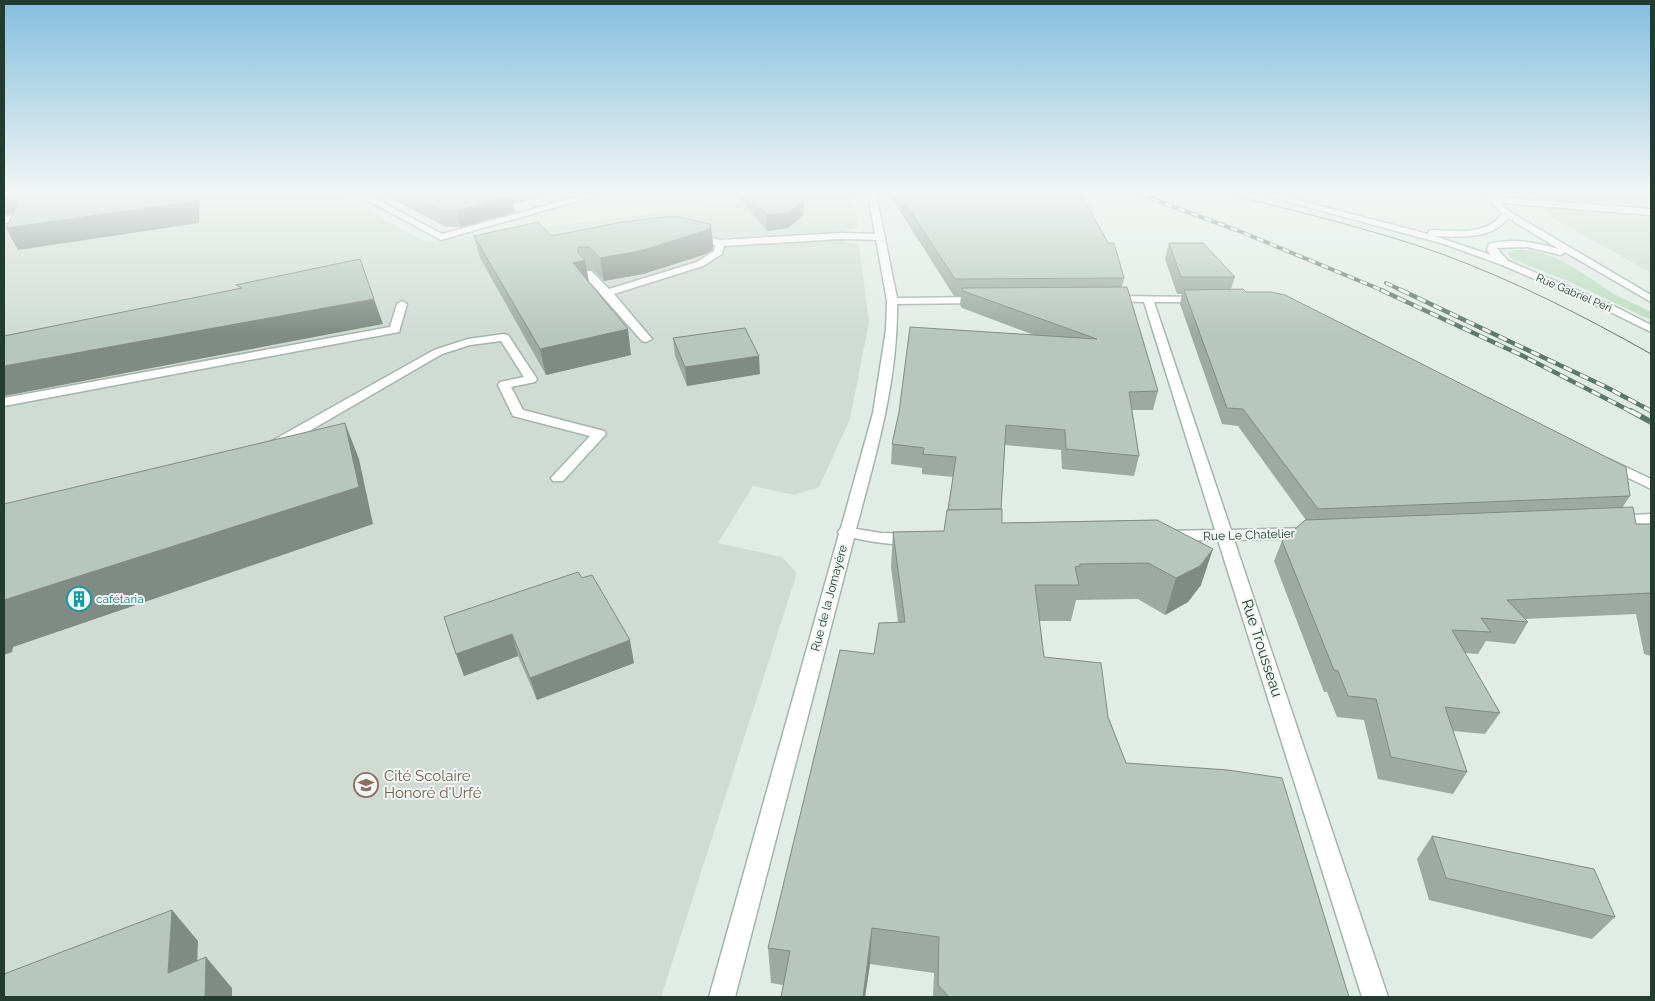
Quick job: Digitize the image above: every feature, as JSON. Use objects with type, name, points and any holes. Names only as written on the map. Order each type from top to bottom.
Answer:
[{"type":"street","points":[[710,241],[720,243],[760,241]]},
{"type":"street","name":"Rue de la Jomayère","points":[[722,997],[846,532],[880,413],[892,330],[892,301],[881,241]]},
{"type":"street","name":"Rue Gabriel Péri","points":[[1442,241],[1505,263],[1608,307],[1651,329]]},
{"type":"street","points":[[1551,241],[1651,300]]},
{"type":"street","points":[[607,293],[700,264],[719,252],[720,243]]},
{"type":"street","points":[[1505,263],[1492,250],[1492,246],[1504,243],[1522,244],[1575,255]]},
{"type":"street","points":[[587,273],[607,293],[646,339]]},
{"type":"street","points":[[1099,299],[1218,298]]},
{"type":"street","name":"Rue Trousseau","points":[[1148,299],[1375,997]]},
{"type":"street","points":[[892,301],[990,300]]},
{"type":"street","points":[[4,402],[395,330],[402,304]]},
{"type":"street","points":[[261,453],[438,352],[468,342],[504,337],[531,379],[504,385],[518,413],[599,434],[558,478]]},
{"type":"street","points":[[1598,458],[1651,485]]},
{"type":"street","points":[[1602,521],[1651,519]]},
{"type":"street","points":[[846,532],[881,538],[930,538]]},
{"type":"street","name":"Rue Le Chatelier","points":[[1156,536],[1225,536],[1324,532]]},
{"type":"shaded area","name":"Cité Scolaire Honoré d'Urfé","points":[[4,241],[842,241],[859,245],[869,322],[850,419],[819,487],[794,495],[753,486],[718,543],[782,557],[797,573],[661,997],[4,997]]},
{"type":"shaded area","points":[[1593,241],[1651,241],[1651,273]]},
{"type":"green space","points":[[1514,250],[1543,253],[1568,264],[1616,295],[1651,312],[1651,320],[1566,280],[1512,259],[1508,253]]},
{"type":"building","points":[[477,241],[673,241],[640,251],[600,258],[589,247],[578,247],[578,253],[585,260],[573,263],[628,329],[540,349]]},
{"type":"building","points":[[930,241],[1107,241],[1108,243],[1114,243],[1124,278],[955,279]]},
{"type":"building","points":[[1169,243],[1203,243],[1235,277],[1181,277]]},
{"type":"building","points":[[360,259],[374,299],[4,366],[4,336],[242,288],[236,285]]},
{"type":"building","points":[[1127,287],[1158,391],[1129,392],[1139,456],[1066,449],[1065,430],[1006,425],[1001,509],[948,510],[956,457],[923,454],[924,448],[892,444],[899,412],[910,327],[1097,339],[963,291],[962,288]]},
{"type":"building","points":[[1243,289],[1246,292],[1271,292],[1285,295],[1626,467],[1630,496],[1318,509],[1243,409],[1227,408],[1184,290]]},
{"type":"building","points":[[745,328],[759,356],[685,367],[673,338]]},
{"type":"building","points":[[345,423],[359,487],[4,600],[4,504]]},
{"type":"building","points":[[1633,507],[1636,524],[1651,524],[1651,593],[1507,600],[1528,622],[1481,618],[1491,632],[1452,630],[1500,713],[1445,707],[1467,772],[1391,757],[1376,699],[1348,696],[1338,671],[1334,670],[1282,541],[1305,520]]},
{"type":"building","points":[[1002,509],[1002,523],[1157,520],[1213,549],[1200,566],[1176,578],[1148,563],[1080,564],[1080,566],[1075,567],[1079,585],[1035,585],[1044,657],[1101,663],[1108,717],[1126,763],[1228,770],[1282,778],[1349,997],[949,997],[938,985],[939,937],[872,928],[863,997],[781,997],[790,951],[768,948],[840,650],[874,654],[879,623],[905,622],[893,532],[944,531],[947,510]]},
{"type":"building","points":[[578,572],[582,578],[592,575],[630,640],[530,678],[512,634],[456,654],[444,617]]},
{"type":"building","points":[[1432,836],[1594,869],[1615,917],[1446,878]]},
{"type":"building","points":[[172,910],[168,973],[206,957],[205,997],[4,997],[4,974]]},
{"type":"tram line","points":[[1402,241],[1469,264],[1549,300],[1651,354]]},
{"type":"railway","points":[[1262,241],[1384,291]]},
{"type":"railway","points":[[1386,283],[1403,291]]},
{"type":"railway","points":[[1381,290],[1521,355],[1634,413]]},
{"type":"railway","points":[[1401,290],[1606,387],[1651,411]]},
{"type":"railway","points":[[1631,411],[1651,422]]},
{"type":"place","name":"cafétaria","points":[[79,599]]},
{"type":"place","name":"Cité Scolaire Honoré d'Urfé","points":[[366,785]]}]
